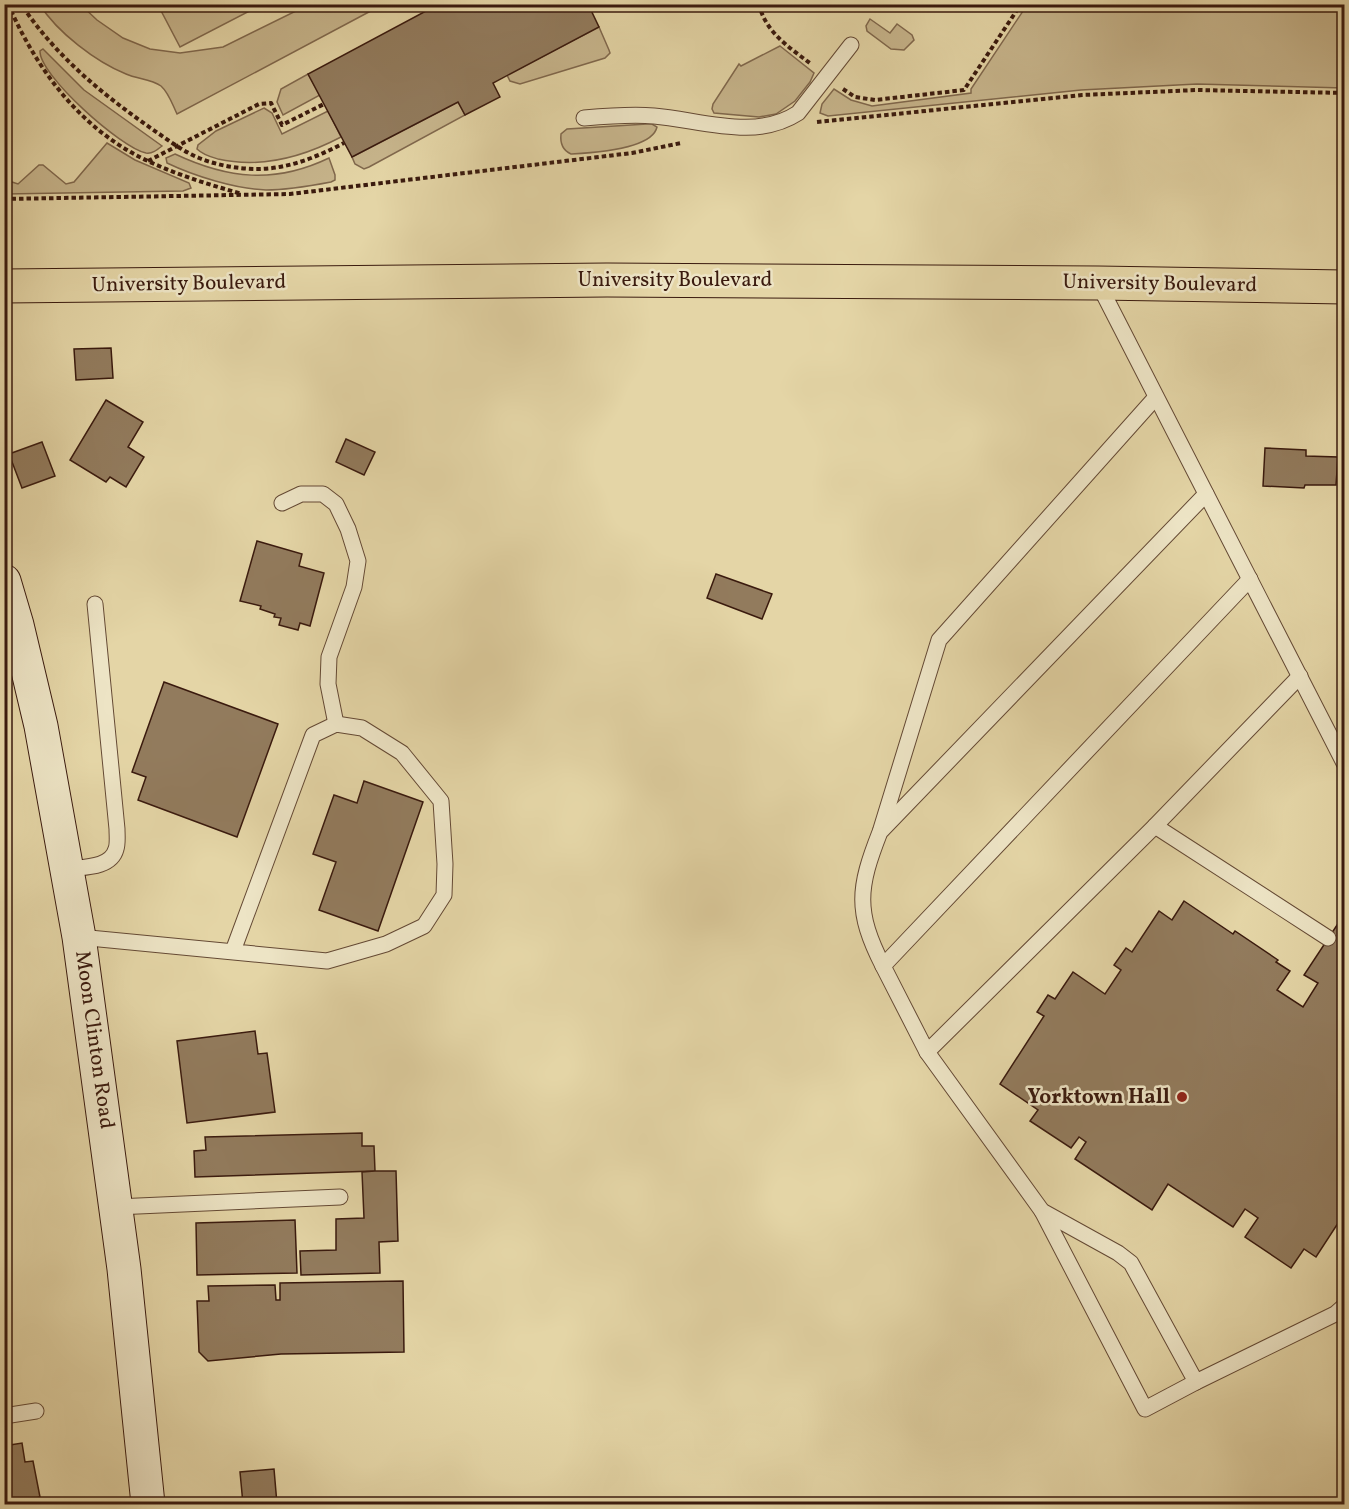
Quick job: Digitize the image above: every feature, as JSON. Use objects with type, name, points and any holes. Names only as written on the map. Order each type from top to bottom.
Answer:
[{"type":"main road","name":"University Boulevard","points":[[4,286],[595,280],[1344,287]]},
{"type":"street","name":"Moon Clinton Road","points":[[4,581],[42,726],[79,937],[116,1207],[148,1504]]},
{"type":"lane","points":[[584,118],[654,116],[734,127],[774,124],[798,113],[851,45]]},
{"type":"lane","points":[[1098,283],[1344,763]]},
{"type":"lane","points":[[1156,397],[939,640],[880,832],[867,866],[862,888],[864,914],[870,941],[927,1052],[1042,1211],[1145,1409],[1335,1314],[1344,1306]]},
{"type":"lane","points":[[282,503],[301,494],[323,494],[336,504],[348,529],[358,561],[354,587],[329,657],[327,684],[336,724]]},
{"type":"lane","points":[[880,832],[1206,494]]},
{"type":"lane","points":[[883,966],[1250,579]]},
{"type":"lane","points":[[68,869],[103,864],[111,859],[117,849],[95,604]]},
{"type":"lane","points":[[927,1052],[1155,826],[1300,676]]},
{"type":"lane","points":[[79,937],[327,961],[386,944],[424,926],[444,895],[445,864],[441,801],[402,753],[362,728],[336,724],[314,735],[233,951]]},
{"type":"lane","points":[[1155,826],[1328,938]]},
{"type":"lane","points":[[116,1207],[340,1197]]},
{"type":"lane","points":[[1042,1211],[1118,1253],[1131,1263],[1196,1382]]},
{"type":"lane","points":[[4,1416],[36,1412]]},
{"type":"path","points":[[8,4],[30,50],[64,98],[95,127],[147,161],[189,178],[246,195]]},
{"type":"path","points":[[759,4],[761,13],[774,34],[848,93],[875,100],[964,90],[1021,4]]},
{"type":"path","points":[[23,7],[50,44],[94,86],[122,108],[199,158],[218,164],[256,169],[294,164],[344,143]]},
{"type":"path","points":[[787,120],[818,122],[1082,95],[1197,90],[1344,93]]},
{"type":"path","points":[[147,161],[223,120],[259,104],[271,103],[282,125],[324,104]]},
{"type":"path","points":[[4,199],[310,192],[632,153],[686,142]]},
{"type":"shaded area","points":[[40,5],[81,5],[97,20],[123,38],[150,49],[180,53],[223,47],[308,5],[382,5],[177,114],[169,96],[161,86],[114,69],[90,54],[67,36]]},
{"type":"shaded area","points":[[158,5],[261,5],[180,47]]},
{"type":"shaded area","points":[[1027,5],[1344,5],[1344,88],[1197,84],[1081,90],[828,116],[820,113],[822,104],[834,89],[851,100],[872,106],[971,93],[971,89]]},
{"type":"shaded area","points":[[870,19],[890,33],[897,24],[912,35],[914,40],[904,50],[891,49],[867,31],[866,26]]},
{"type":"shaded area","points":[[599,27],[610,53],[605,58],[520,84],[510,81],[507,75]]},
{"type":"shaded area","points":[[780,46],[814,73],[795,101],[776,114],[759,117],[714,113],[713,104],[739,64],[741,66]]},
{"type":"shaded area","points":[[43,49],[84,90],[162,146],[146,153],[134,148],[101,125],[67,93],[53,76],[43,62],[40,51]]},
{"type":"shaded area","points":[[308,74],[320,95],[283,115],[277,102],[281,89]]},
{"type":"shaded area","points":[[458,102],[465,115],[369,167],[364,169],[355,164],[352,157]]},
{"type":"shaded area","points":[[264,108],[272,113],[282,134],[328,111],[341,137],[297,155],[266,162],[234,162],[218,159],[197,149],[198,145],[216,131]]},
{"type":"shaded area","points":[[652,124],[657,127],[653,135],[644,141],[619,149],[571,154],[561,143],[561,134],[567,129]]},
{"type":"shaded area","points":[[107,143],[135,160],[189,183],[191,188],[183,191],[5,194],[5,174],[12,182],[18,184],[39,165],[43,165],[66,184],[74,182]]},
{"type":"shaded area","points":[[175,154],[214,169],[252,175],[290,172],[329,158],[335,180],[282,189],[242,187],[202,177],[167,163],[166,158]]},
{"type":"building","points":[[439,4],[588,4],[599,27],[493,83],[500,97],[465,115],[458,102],[352,157],[308,74]]},
{"type":"building","points":[[111,348],[113,378],[76,380],[74,349]]},
{"type":"building","points":[[106,400],[143,422],[128,447],[144,457],[126,487],[110,477],[106,482],[70,460]]},
{"type":"building","points":[[346,439],[375,452],[364,475],[336,462]]},
{"type":"building","points":[[42,442],[55,476],[22,488],[9,454]]},
{"type":"building","points":[[1265,448],[1306,450],[1306,456],[1338,457],[1336,485],[1305,485],[1304,488],[1263,486]]},
{"type":"building","points":[[257,541],[302,554],[299,566],[324,573],[310,626],[300,623],[298,630],[279,625],[281,618],[274,617],[275,614],[260,609],[261,606],[240,601]]},
{"type":"building","points":[[716,574],[772,594],[762,619],[707,598]]},
{"type":"building","points":[[164,682],[278,724],[237,837],[138,800],[146,777],[132,772]]},
{"type":"building","points":[[364,781],[423,802],[378,931],[319,910],[336,862],[313,854],[334,795],[357,803]]},
{"type":"building","name":"Yorktown Hall","points":[[1184,901],[1233,934],[1235,931],[1278,960],[1276,962],[1290,971],[1277,990],[1303,1007],[1318,983],[1304,975],[1341,919],[1344,921],[1344,1214],[1316,1257],[1304,1249],[1291,1268],[1245,1237],[1258,1218],[1245,1209],[1233,1227],[1168,1184],[1152,1210],[1075,1159],[1086,1142],[1079,1137],[1071,1148],[1030,1121],[1038,1110],[1000,1084],[1044,1016],[1037,1012],[1048,995],[1055,999],[1073,972],[1105,994],[1121,970],[1114,965],[1126,948],[1132,952],[1159,911],[1172,920]]},
{"type":"building","points":[[255,1031],[258,1054],[267,1053],[275,1112],[187,1123],[177,1041]]},
{"type":"building","points":[[362,1133],[362,1146],[374,1146],[375,1171],[195,1177],[194,1151],[206,1150],[205,1137]]},
{"type":"building","points":[[396,1171],[398,1241],[379,1242],[380,1273],[301,1275],[300,1251],[336,1250],[336,1219],[364,1218],[362,1172]]},
{"type":"building","points":[[295,1220],[297,1273],[197,1275],[196,1223]]},
{"type":"building","points":[[403,1281],[404,1352],[281,1354],[208,1361],[199,1352],[197,1301],[209,1301],[208,1286],[275,1285],[276,1300],[280,1300],[280,1283]]},
{"type":"building","points":[[22,1443],[25,1462],[33,1461],[40,1497],[32,1499],[33,1504],[4,1504],[4,1446]]},
{"type":"building","points":[[274,1469],[277,1504],[243,1504],[240,1472]]},
{"type":"place","name":"Yorktown Hall","points":[[1182,1097]]}]
